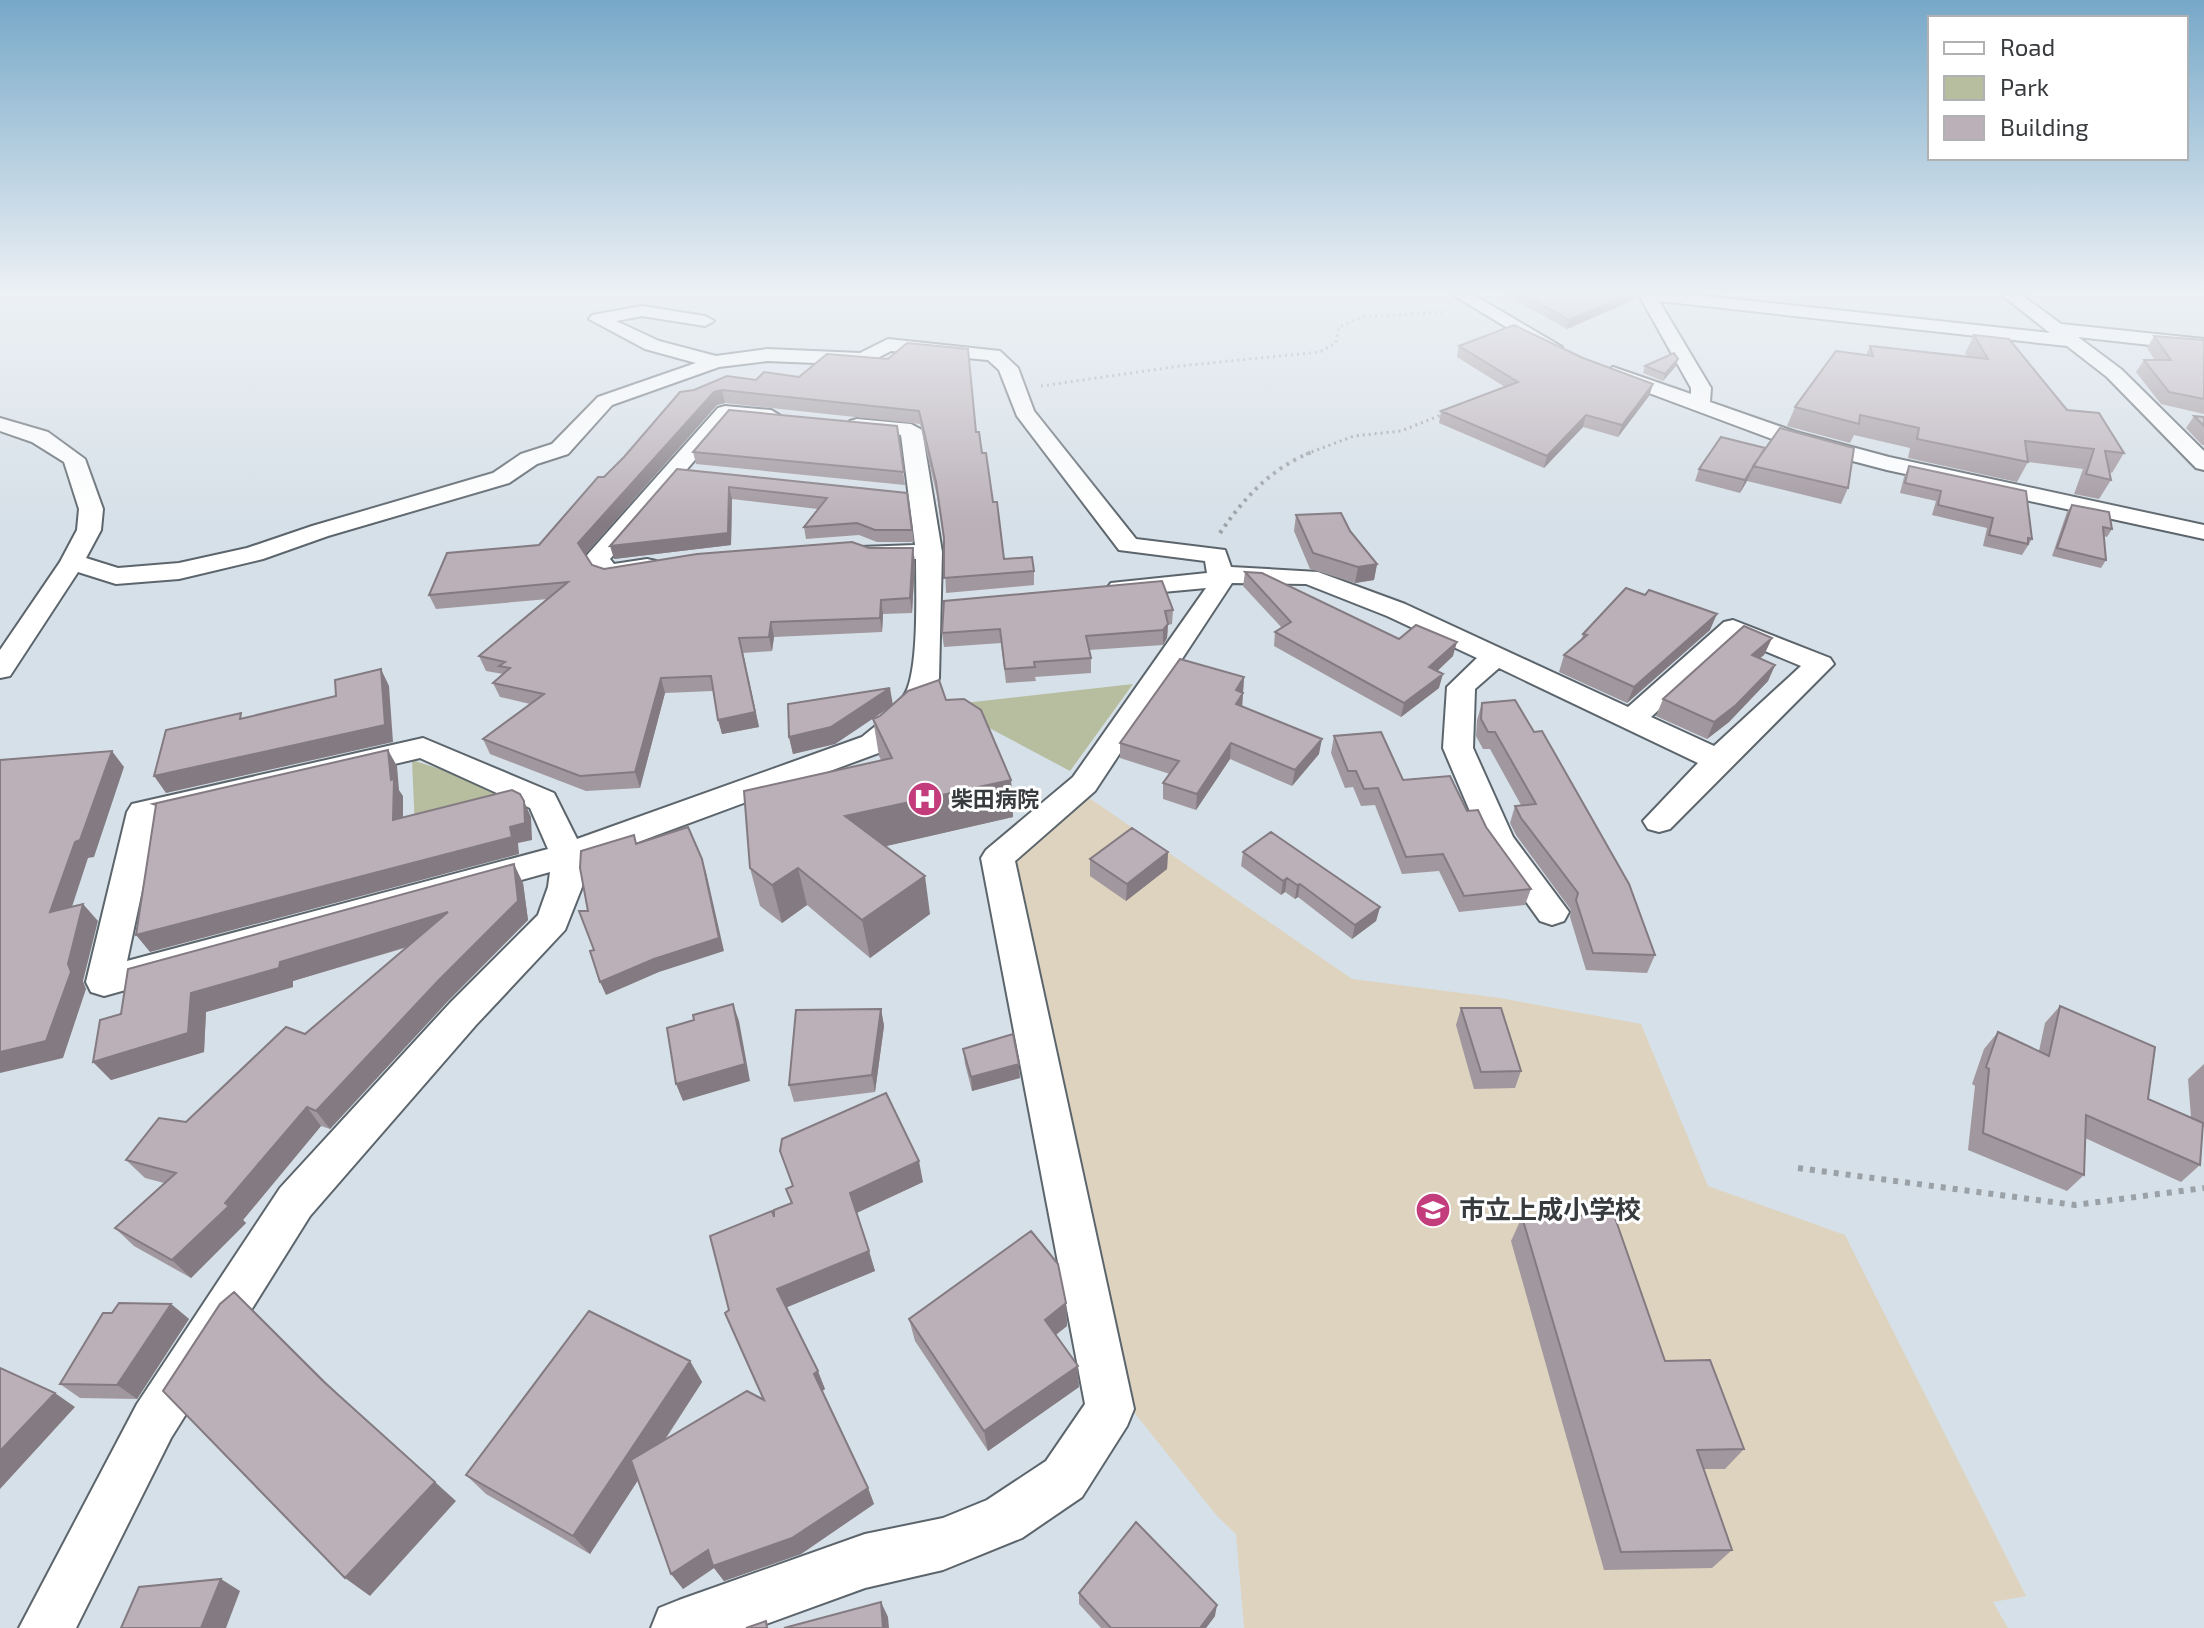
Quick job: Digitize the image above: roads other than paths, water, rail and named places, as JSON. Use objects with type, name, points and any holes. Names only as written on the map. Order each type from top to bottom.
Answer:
[{"type":"street","points":[[72,562],[116,576],[179,571],[254,554],[320,531],[463,490],[501,478],[529,459],[560,449],[605,401],[690,371]]},
{"type":"street","points":[[1009,371],[1024,412],[1128,545],[1219,567],[1229,575],[1309,577],[1396,610],[1718,760]]},
{"type":"street","points":[[1609,371],[1788,437],[1887,463],[2204,532]]},
{"type":"street","points":[[1692,371],[1701,388],[1700,406]]},
{"type":"street","points":[[2108,371],[2204,463]]},
{"type":"street","points":[[669,563],[608,572],[597,559],[725,412],[787,418]]},
{"type":"street","points":[[2154,415],[2191,420]]},
{"type":"street","points":[[47,1628],[154,1421],[295,1202],[463,1014],[553,921],[565,887],[568,855],[543,801],[423,748],[143,812],[104,982],[568,855],[873,744],[905,715],[924,682],[945,604],[930,552],[911,430],[833,423]]},
{"type":"street","points":[[0,424],[40,437],[74,459],[91,509],[89,530],[72,562],[0,670]]},
{"type":"street","points":[[673,471],[704,474]]},
{"type":"street","points":[[892,493],[923,496]]},
{"type":"street","points":[[843,546],[859,545],[871,552],[930,552]]},
{"type":"street","points":[[1091,591],[1219,567]]},
{"type":"street","points":[[679,1628],[865,1561],[943,1544],[1004,1520],[1064,1479],[1110,1409],[998,858],[1084,784],[1147,688],[1196,621],[1219,567]]},
{"type":"street","points":[[1630,720],[1733,628],[1820,664],[1718,760],[1659,821]]},
{"type":"street","points":[[1495,657],[1461,687],[1458,748],[1499,842],[1552,912]]},
{"type":"place","name":"柴田病院","points":[[925,799]]},
{"type":"place","name":"市立上成小学校","points":[[1433,1210]]}]
